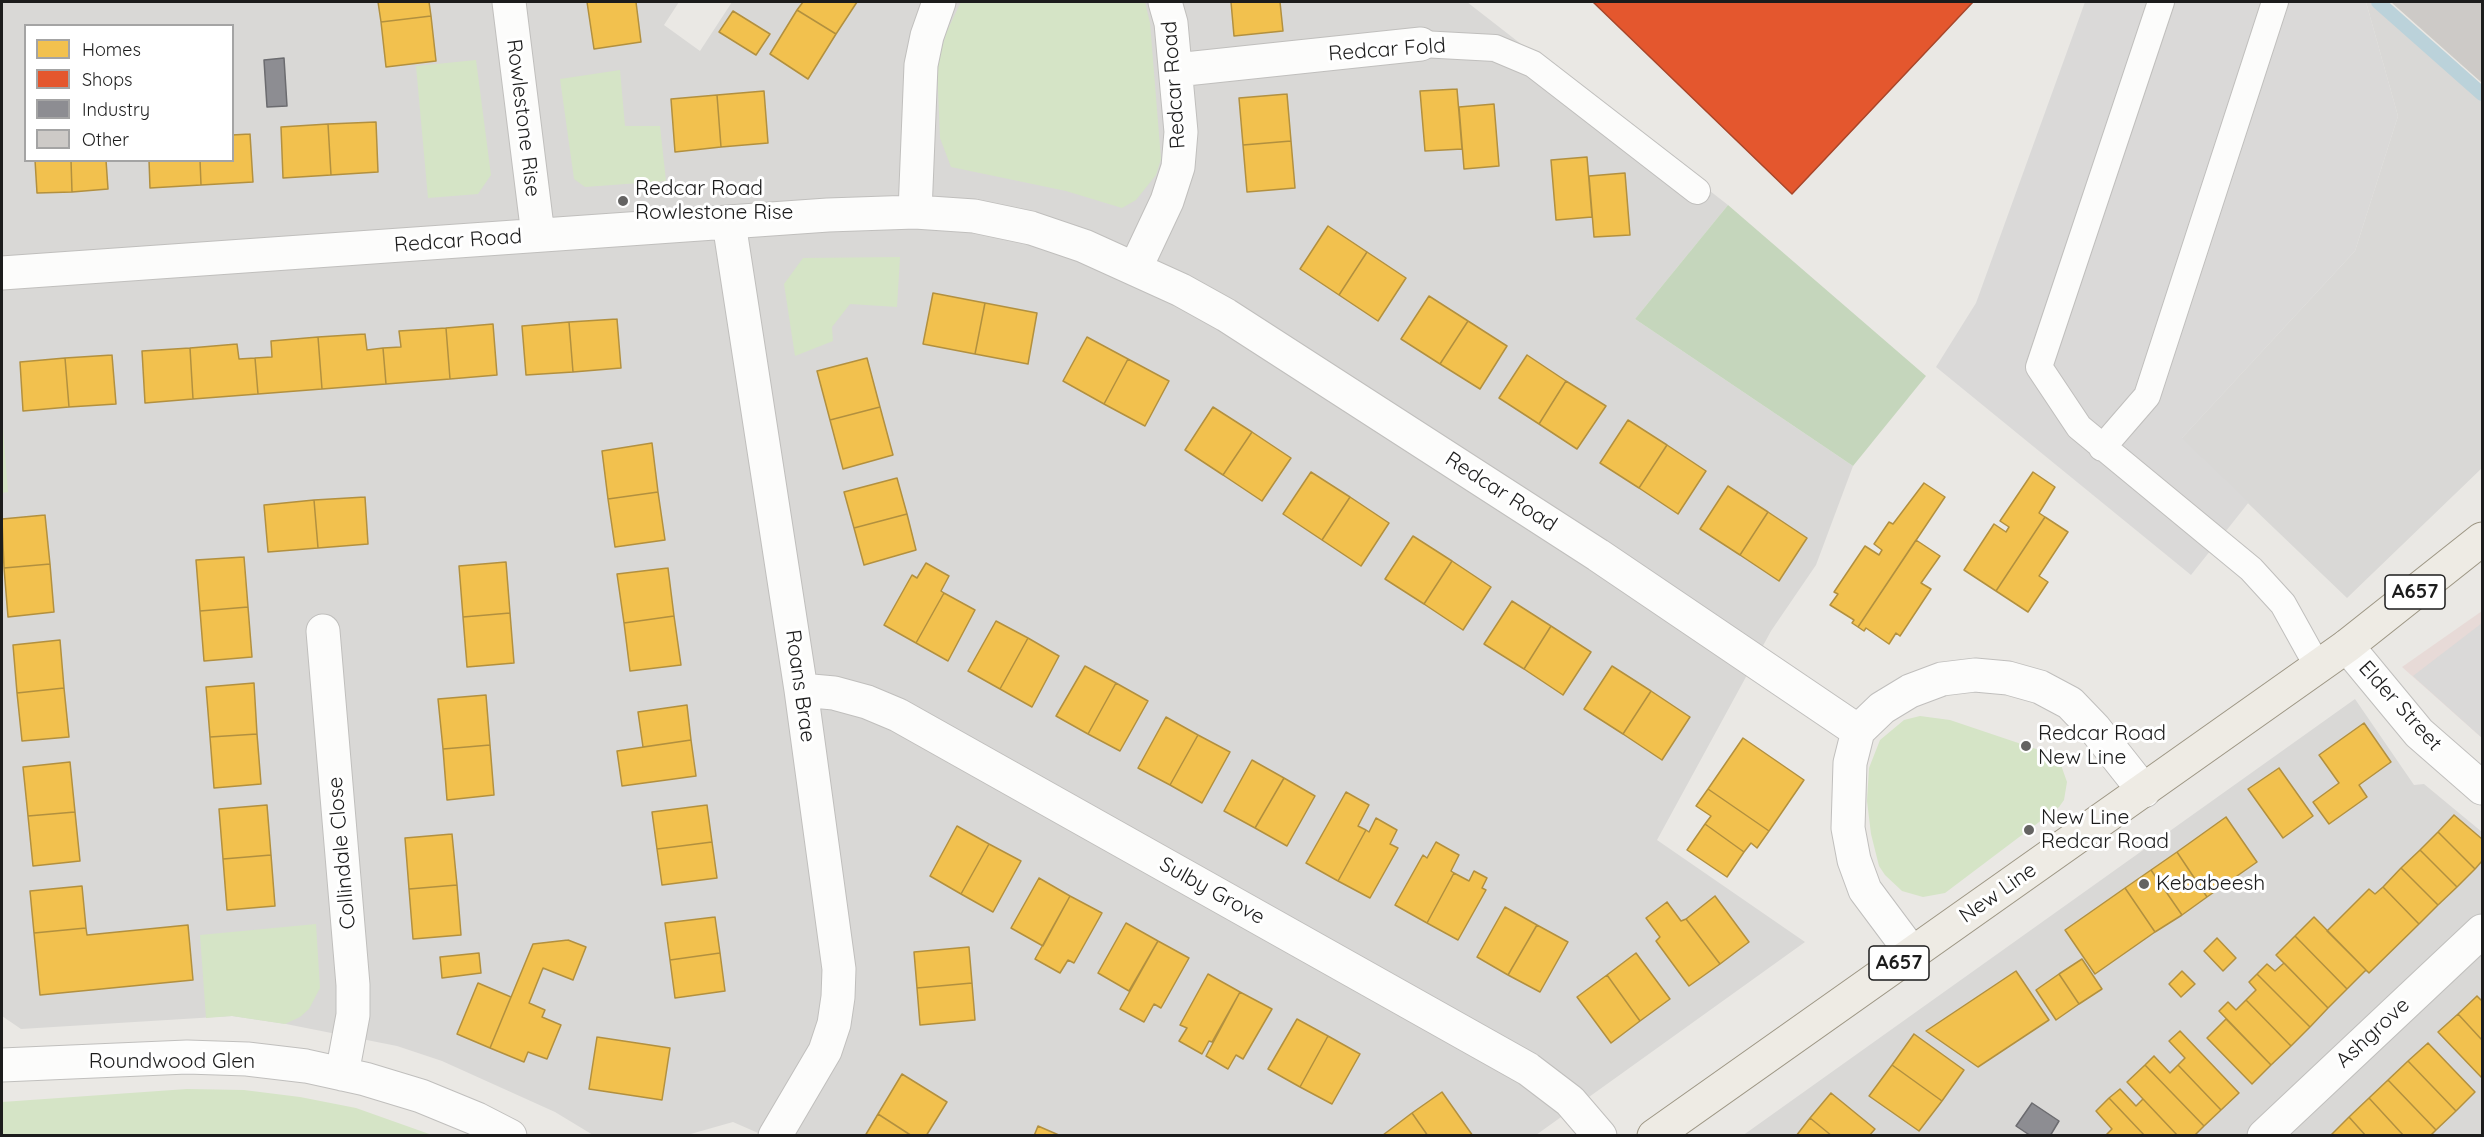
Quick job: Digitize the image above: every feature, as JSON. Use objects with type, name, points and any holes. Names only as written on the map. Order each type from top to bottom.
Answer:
[{"type":"main road","name":"New Line","points":[[1654,1136],[2318,667],[2482,539]]},
{"type":"street","name":"Rowlestone Rise","points":[[509,2],[538,235]]},
{"type":"street","points":[[915,212],[921,65],[927,36],[939,2]]},
{"type":"street","name":"Redcar Road","points":[[1135,269],[1167,201],[1178,167],[1181,132],[1171,23],[1165,2]]},
{"type":"street","name":"Redcar Fold","points":[[1176,70],[1421,44]]},
{"type":"street","name":"Redcar Road","points":[[2,264],[729,224],[828,214],[915,212],[974,216],[1031,228],[1084,246],[1226,315],[1598,555],[1857,731]]},
{"type":"street","name":"Roans Brae","points":[[729,224],[801,690],[839,969],[834,1024],[825,1051],[775,1136]]},
{"type":"street","name":"Collindale Close","points":[[323,631],[353,985],[353,1015],[342,1074]]},
{"type":"street","name":"Elder Street","points":[[2347,646],[2419,733],[2482,788]]},
{"type":"street","points":[[1912,953],[1865,890],[1854,860],[1848,828],[1847,795],[1850,763],[1857,731],[1882,708],[1910,690],[1942,679],[1975,675],[2008,678],[2040,687],[2070,703],[2095,729],[2144,791]]},
{"type":"street","name":"Sulby Grove","points":[[801,690],[856,699],[898,715],[1528,1069],[1551,1084],[1570,1101],[1600,1136]]},
{"type":"street","name":"Ashgrove","points":[[2264,1136],[2482,931]]},
{"type":"street","name":"Roundwood Glen","points":[[2,1065],[187,1057],[246,1059],[306,1066],[421,1096],[477,1119],[510,1136]]},
{"type":"lane","points":[[2161,2],[2039,367],[2079,427],[2251,569],[2283,604],[2318,667]]},
{"type":"lane","points":[[2102,448],[2147,396],[2276,2]]},
{"type":"lane","name":"Redcar Fold","points":[[1421,44],[1495,48],[1533,64],[1697,191]]},
{"type":"shaded area","points":[[2,2],[679,2],[664,25],[700,51],[732,2],[1467,2],[1728,205],[1635,319],[1853,466],[1816,565],[1771,631],[1657,840],[1805,942],[1536,1135],[765,1136],[733,1122],[687,1135],[593,1135],[555,1112],[442,1061],[397,1046],[286,1024],[232,1016],[21,1029],[2,1016]]},
{"type":"shaded area","points":[[2085,2],[2366,2],[2398,116],[2355,251],[2182,438],[2249,502],[2191,575],[1936,367],[1976,303]]},
{"type":"shaded area","points":[[2366,2],[2378,2],[2482,94],[2482,468],[2347,598],[2181,439],[2355,251],[2398,116]]},
{"type":"shaded area","points":[[2482,611],[2482,738],[2402,667]]},
{"type":"shaded area","points":[[2482,623],[2482,738],[2413,676]]},
{"type":"shaded area","points":[[2355,699],[2414,785],[2424,784],[2482,832],[2482,1135],[1742,1136]]},
{"type":"green space","points":[[961,2],[1145,2],[1150,23],[1161,159],[1156,175],[1136,200],[1122,208],[1066,191],[951,167],[940,138],[937,67],[946,33]]},
{"type":"green space","points":[[476,60],[491,175],[478,194],[428,198],[416,66]]},
{"type":"green space","points":[[620,70],[625,126],[660,126],[666,181],[585,187],[574,179],[560,79]]},
{"type":"green space","points":[[1728,205],[1926,376],[1853,466],[1635,319]]},
{"type":"green space","points":[[900,257],[897,307],[850,304],[832,327],[833,341],[795,356],[784,284],[803,258]]},
{"type":"green space","points":[[2,415],[8,492],[2,493]]},
{"type":"green space","points":[[1920,716],[1950,720],[2048,753],[2061,765],[2067,782],[2064,800],[2059,807],[1945,893],[1923,897],[1902,891],[1879,866],[1871,834],[1867,801],[1869,768],[1880,740],[1904,720]]},
{"type":"green space","points":[[316,924],[320,988],[309,1009],[300,1017],[285,1024],[232,1016],[206,1018],[200,935]]},
{"type":"green space","points":[[187,1089],[244,1090],[300,1097],[356,1108],[432,1135],[2,1135],[2,1102]]},
{"type":"building: Homes","points":[[378,2],[429,2],[431,16],[381,22]]},
{"type":"building: Homes","points":[[587,2],[636,2],[641,42],[594,49]]},
{"type":"building: Homes","points":[[803,2],[857,2],[836,34],[797,10]]},
{"type":"building: Homes","points":[[1231,2],[1280,2],[1283,31],[1234,36]]},
{"type":"building: Homes","points":[[797,10],[836,34],[808,79],[770,54]]},
{"type":"building: Homes","points":[[733,11],[770,34],[756,55],[719,32]]},
{"type":"building: Homes","points":[[431,16],[436,61],[386,67],[381,22]]},
{"type":"building: Homes","points":[[1457,89],[1462,149],[1425,151],[1420,91]]},
{"type":"building: Homes","points":[[764,91],[768,143],[721,147],[717,95]]},
{"type":"building: Homes","points":[[1287,94],[1291,141],[1243,145],[1239,98]]},
{"type":"building: Homes","points":[[717,95],[721,147],[675,152],[671,99]]},
{"type":"building: Homes","points":[[1494,104],[1499,166],[1464,169],[1459,107]]},
{"type":"building: Homes","points":[[376,122],[378,172],[331,175],[328,124]]},
{"type":"building: Homes","points":[[328,124],[331,175],[283,178],[281,127]]},
{"type":"building: Homes","points":[[250,134],[253,182],[201,185],[200,162],[234,162],[234,135]]},
{"type":"building: Homes","points":[[1291,141],[1295,188],[1247,192],[1243,145]]},
{"type":"building: Homes","points":[[1587,157],[1592,217],[1556,220],[1551,160]]},
{"type":"building: Homes","points":[[35,162],[71,162],[72,192],[37,193]]},
{"type":"building: Homes","points":[[71,162],[106,162],[108,189],[72,192]]},
{"type":"building: Homes","points":[[149,162],[200,162],[201,185],[150,188]]},
{"type":"building: Homes","points":[[1625,173],[1630,235],[1594,237],[1589,176]]},
{"type":"building: Homes","points":[[1328,226],[1367,252],[1339,295],[1300,269]]},
{"type":"building: Homes","points":[[1367,252],[1406,278],[1378,321],[1339,295]]},
{"type":"building: Homes","points":[[933,293],[985,303],[975,354],[923,344]]},
{"type":"building: Homes","points":[[1429,296],[1468,321],[1440,364],[1401,339]]},
{"type":"building: Homes","points":[[985,303],[1037,313],[1028,364],[975,354]]},
{"type":"building: Homes","points":[[617,319],[621,368],[573,372],[569,322]]},
{"type":"building: Homes","points":[[1468,321],[1507,346],[1480,389],[1440,364]]},
{"type":"building: Homes","points":[[569,322],[573,372],[526,375],[522,326]]},
{"type":"building: Homes","points":[[493,324],[497,375],[450,379],[446,328]]},
{"type":"building: Homes","points":[[446,328],[450,379],[386,384],[383,348],[401,347],[399,331]]},
{"type":"building: Homes","points":[[365,334],[367,350],[383,348],[386,384],[322,389],[318,337]]},
{"type":"building: Homes","points":[[318,337],[322,389],[258,394],[255,358],[272,357],[271,341]]},
{"type":"building: Homes","points":[[1087,337],[1128,359],[1104,404],[1063,381]]},
{"type":"building: Homes","points":[[237,344],[239,359],[255,358],[258,394],[193,399],[190,348]]},
{"type":"building: Homes","points":[[190,348],[193,399],[145,403],[142,351]]},
{"type":"building: Homes","points":[[112,355],[116,404],[69,407],[65,358]]},
{"type":"building: Homes","points":[[1527,355],[1566,381],[1539,424],[1499,398]]},
{"type":"building: Homes","points":[[65,358],[69,407],[23,411],[20,362]]},
{"type":"building: Homes","points":[[867,358],[880,407],[830,420],[817,371]]},
{"type":"building: Homes","points":[[1128,359],[1169,381],[1145,426],[1104,404]]},
{"type":"building: Homes","points":[[1566,381],[1606,406],[1577,449],[1539,424]]},
{"type":"building: Homes","points":[[880,407],[893,455],[843,469],[830,420]]},
{"type":"building: Homes","points":[[1213,407],[1252,432],[1223,475],[1185,450]]},
{"type":"building: Homes","points":[[1628,420],[1667,445],[1639,488],[1600,463]]},
{"type":"building: Homes","points":[[1252,432],[1291,458],[1262,501],[1223,475]]},
{"type":"building: Homes","points":[[652,443],[658,492],[608,499],[602,451]]},
{"type":"building: Homes","points":[[1667,445],[1706,471],[1678,514],[1639,488]]},
{"type":"building: Homes","points":[[1311,472],[1350,497],[1322,540],[1283,514]]},
{"type":"building: Homes","points":[[2033,472],[2055,487],[2039,513],[2045,517],[1996,591],[1964,570],[1994,524],[2006,532],[2009,527],[2000,521]]},
{"type":"building: Homes","points":[[897,478],[907,514],[854,528],[844,492]]},
{"type":"building: Homes","points":[[1924,483],[1945,497],[1858,627],[1852,623],[1854,620],[1830,605],[1838,594],[1834,592],[1865,546],[1879,555],[1882,550],[1874,544],[1889,522],[1893,524]]},
{"type":"building: Homes","points":[[1728,486],[1768,512],[1740,555],[1700,529]]},
{"type":"building: Homes","points":[[658,492],[665,540],[615,547],[608,499]]},
{"type":"building: Homes","points":[[365,497],[368,544],[318,548],[314,500]]},
{"type":"building: Homes","points":[[1350,497],[1389,523],[1361,566],[1322,540]]},
{"type":"building: Homes","points":[[314,500],[318,548],[268,552],[264,505]]},
{"type":"building: Homes","points":[[1768,512],[1807,538],[1779,581],[1740,555]]},
{"type":"building: Homes","points":[[907,514],[916,550],[864,565],[854,528]]},
{"type":"building: Homes","points":[[45,515],[50,564],[4,568],[2,519]]},
{"type":"building: Homes","points":[[2045,517],[2068,532],[2039,576],[2048,582],[2028,612],[1996,591]]},
{"type":"building: Homes","points":[[1413,536],[1452,561],[1424,604],[1385,579]]},
{"type":"building: Homes","points":[[1916,540],[1940,556],[1921,583],[1931,589],[1900,636],[1896,633],[1889,644],[1866,628],[1864,631],[1858,627]]},
{"type":"building: Homes","points":[[244,557],[248,607],[200,611],[196,560]]},
{"type":"building: Homes","points":[[1452,561],[1491,587],[1463,630],[1424,604]]},
{"type":"building: Homes","points":[[506,562],[510,613],[463,617],[459,566]]},
{"type":"building: Homes","points":[[926,563],[949,576],[941,591],[944,593],[916,643],[884,625],[912,575],[917,578]]},
{"type":"building: Homes","points":[[50,564],[54,612],[8,617],[4,568]]},
{"type":"building: Homes","points":[[668,568],[674,616],[624,623],[617,574]]},
{"type":"building: Homes","points":[[944,593],[975,610],[948,661],[916,643]]},
{"type":"building: Homes","points":[[1512,601],[1551,626],[1524,669],[1484,644]]},
{"type":"building: Homes","points":[[248,607],[252,657],[204,661],[200,611]]},
{"type":"building: Homes","points":[[510,613],[514,663],[467,667],[463,617]]},
{"type":"building: Homes","points":[[674,616],[681,665],[630,671],[624,623]]},
{"type":"building: Homes","points":[[996,621],[1028,638],[1000,689],[968,671]]},
{"type":"building: Homes","points":[[1551,626],[1591,652],[1563,695],[1524,669]]},
{"type":"building: Homes","points":[[1028,638],[1059,656],[1032,707],[1000,689]]},
{"type":"building: Homes","points":[[60,640],[64,688],[17,693],[13,645]]},
{"type":"building: Homes","points":[[1085,666],[1116,683],[1088,734],[1056,716]]},
{"type":"building: Homes","points":[[1612,666],[1651,691],[1623,734],[1584,709]]},
{"type":"building: Homes","points":[[254,683],[257,734],[210,737],[206,687]]},
{"type":"building: Homes","points":[[1116,683],[1148,701],[1120,751],[1088,734]]},
{"type":"building: Homes","points":[[64,688],[69,737],[22,741],[17,693]]},
{"type":"building: Homes","points":[[1651,691],[1690,717],[1662,760],[1623,734]]},
{"type":"building: Homes","points":[[486,695],[490,745],[443,749],[438,699]]},
{"type":"building: Homes","points":[[687,705],[691,740],[643,747],[638,712]]},
{"type":"building: Homes","points":[[1166,717],[1198,735],[1170,785],[1138,768]]},
{"type":"building: Homes","points":[[2364,723],[2391,762],[2359,785],[2367,797],[2329,824],[2313,802],[2339,783],[2319,755]]},
{"type":"building: Homes","points":[[257,734],[261,784],[214,788],[210,737]]},
{"type":"building: Homes","points":[[1198,735],[1230,752],[1202,803],[1170,785]]},
{"type":"building: Homes","points":[[1743,738],[1804,780],[1769,831],[1708,789]]},
{"type":"building: Homes","points":[[691,740],[696,776],[622,786],[617,751]]},
{"type":"building: Homes","points":[[490,745],[494,795],[447,800],[443,749]]},
{"type":"building: Homes","points":[[1252,760],[1284,778],[1255,828],[1224,811]]},
{"type":"building: Homes","points":[[70,762],[75,812],[28,816],[23,767]]},
{"type":"building: Homes","points":[[2279,768],[2313,816],[2283,838],[2248,789]]},
{"type":"building: Homes","points":[[1284,778],[1315,796],[1287,846],[1255,828]]},
{"type":"building: Homes","points":[[1708,789],[1769,831],[1757,848],[1751,843],[1744,852],[1705,824],[1711,816],[1696,806]]},
{"type":"building: Homes","points":[[1346,792],[1369,805],[1358,826],[1366,830],[1338,881],[1306,863]]},
{"type":"building: Homes","points":[[267,805],[271,855],[223,859],[219,809]]},
{"type":"building: Homes","points":[[707,805],[712,842],[657,849],[652,812]]},
{"type":"building: Homes","points":[[75,812],[80,861],[33,866],[28,816]]},
{"type":"building: Homes","points":[[2454,815],[2482,839],[2482,861],[2475,869],[2438,832]]},
{"type":"building: Homes","points":[[2226,817],[2257,862],[2207,897],[2177,852]]},
{"type":"building: Homes","points":[[1376,818],[1397,830],[1390,844],[1398,848],[1370,898],[1338,881],[1366,830],[1369,832]]},
{"type":"building: Homes","points":[[1705,824],[1744,852],[1727,877],[1687,850]]},
{"type":"building: Homes","points":[[957,826],[989,844],[961,894],[930,876]]},
{"type":"building: Homes","points":[[2438,832],[2475,869],[2457,887],[2420,850]]},
{"type":"building: Homes","points":[[452,834],[457,885],[409,889],[405,838]]},
{"type":"building: Homes","points":[[712,842],[717,878],[662,885],[657,849]]},
{"type":"building: Homes","points":[[1436,842],[1459,855],[1451,871],[1454,873],[1427,923],[1395,905],[1423,855],[1427,858]]},
{"type":"building: Homes","points":[[989,844],[1021,861],[993,912],[961,894]]},
{"type":"building: Homes","points":[[2420,850],[2457,887],[2438,905],[2401,868]]},
{"type":"building: Homes","points":[[2177,852],[2207,897],[2182,915],[2151,870]]},
{"type":"building: Homes","points":[[271,855],[275,906],[227,910],[223,859]]},
{"type":"building: Homes","points":[[2401,868],[2438,905],[2419,924],[2383,887]]},
{"type":"building: Homes","points":[[2151,870],[2182,915],[2155,932],[2125,888]]},
{"type":"building: Homes","points":[[1474,871],[1487,878],[1482,888],[1486,890],[1458,940],[1427,923],[1454,873],[1469,881]]},
{"type":"building: Homes","points":[[1039,878],[1070,896],[1043,946],[1011,928]]},
{"type":"building: Homes","points":[[457,885],[461,935],[413,939],[409,889]]},
{"type":"building: Homes","points":[[82,886],[86,928],[34,933],[30,891]]},
{"type":"building: Homes","points":[[2383,887],[2419,924],[2369,973],[2327,931],[2369,889],[2375,894]]},
{"type":"building: Homes","points":[[2125,888],[2155,932],[2095,974],[2065,930]]},
{"type":"building: Homes","points":[[1070,896],[1102,913],[1074,963],[1068,960],[1060,973],[1035,959]]},
{"type":"building: Homes","points":[[1715,896],[1749,942],[1720,964],[1686,919]]},
{"type":"building: Homes","points":[[1667,902],[1681,921],[1686,919],[1720,964],[1689,986],[1656,941],[1660,937],[1646,918]]},
{"type":"building: Homes","points":[[1505,907],[1537,925],[1508,975],[1477,957]]},
{"type":"building: Homes","points":[[715,917],[720,953],[670,960],[665,923]]},
{"type":"building: Homes","points":[[2314,917],[2366,970],[2347,989],[2295,936]]},
{"type":"building: Homes","points":[[1126,923],[1158,941],[1129,991],[1098,973]]},
{"type":"building: Homes","points":[[188,925],[193,980],[40,995],[34,933],[86,928],[87,935]]},
{"type":"building: Homes","points":[[1537,925],[1568,942],[1540,992],[1508,975]]},
{"type":"building: Homes","points":[[2295,936],[2347,989],[2328,1008],[2276,955]]},
{"type":"building: Homes","points":[[2217,938],[2236,958],[2223,971],[2204,951]]},
{"type":"building: Homes","points":[[568,940],[586,947],[573,980],[543,968],[529,1003],[545,1010],[542,1017],[561,1025],[547,1059],[528,1052],[524,1062],[490,1048],[533,944]]},
{"type":"building: Homes","points":[[1158,941],[1189,958],[1161,1008],[1154,1004],[1144,1022],[1120,1009]]},
{"type":"building: Homes","points":[[969,947],[972,983],[917,988],[914,952]]},
{"type":"building: Homes","points":[[479,953],[481,973],[442,978],[440,957]]},
{"type":"building: Homes","points":[[720,953],[725,991],[675,998],[670,960]]},
{"type":"building: Homes","points":[[1636,953],[1670,999],[1640,1021],[1607,975]]},
{"type":"building: Homes","points":[[2082,959],[2102,989],[2079,1004],[2059,974]]},
{"type":"building: Homes","points":[[2284,963],[2328,1008],[2310,1027],[2257,974],[2267,964],[2275,971]]},
{"type":"building: Homes","points":[[2016,971],[2049,1020],[1978,1067],[1926,1031]]},
{"type":"building: Homes","points":[[2182,971],[2195,984],[2181,997],[2169,984]]},
{"type":"building: Homes","points":[[1208,974],[1240,992],[1212,1042],[1209,1041],[1202,1054],[1179,1041],[1187,1028],[1180,1025]]},
{"type":"building: Homes","points":[[2059,974],[2079,1004],[2056,1020],[2036,990]]},
{"type":"building: Homes","points":[[2257,974],[2310,1027],[2291,1046],[2246,1000],[2256,990],[2249,982]]},
{"type":"building: Homes","points":[[1607,975],[1640,1021],[1611,1043],[1577,997]]},
{"type":"building: Homes","points":[[478,983],[511,997],[490,1048],[457,1034]]},
{"type":"building: Homes","points":[[972,983],[975,1020],[920,1025],[917,988]]},
{"type":"building: Homes","points":[[1240,992],[1272,1009],[1243,1059],[1236,1055],[1228,1069],[1206,1056]]},
{"type":"building: Homes","points":[[2477,996],[2482,1001],[2482,1040],[2458,1014]]},
{"type":"building: Homes","points":[[2246,1000],[2291,1046],[2271,1065],[2219,1011],[2228,1002],[2236,1010]]},
{"type":"building: Homes","points":[[2458,1014],[2482,1040],[2482,1078],[2438,1032]]},
{"type":"building: Homes","points":[[1297,1019],[1328,1036],[1300,1087],[1268,1069]]},
{"type":"building: Homes","points":[[2226,1019],[2271,1065],[2252,1084],[2207,1038]]},
{"type":"building: Homes","points":[[2180,1031],[2239,1093],[2221,1110],[2178,1065],[2185,1058],[2169,1041]]},
{"type":"building: Homes","points":[[1914,1034],[1964,1070],[1942,1101],[1892,1065]]},
{"type":"building: Homes","points":[[1328,1036],[1360,1054],[1332,1104],[1300,1087]]},
{"type":"building: Homes","points":[[597,1037],[670,1048],[662,1100],[589,1089]]},
{"type":"building: Homes","points":[[2428,1043],[2475,1092],[2456,1111],[2408,1061]]},
{"type":"building: Homes","points":[[2154,1056],[2170,1073],[2178,1065],[2221,1110],[2204,1126],[2145,1065]]},
{"type":"building: Homes","points":[[2408,1061],[2456,1111],[2436,1130],[2388,1080]]},
{"type":"building: Homes","points":[[1892,1065],[1942,1101],[1919,1131],[1869,1096]]},
{"type":"building: Homes","points":[[2145,1065],[2204,1126],[2194,1136],[2178,1136],[2127,1082]]},
{"type":"building: Homes","points":[[902,1074],[947,1102],[926,1136],[912,1136],[878,1114]]},
{"type":"building: Homes","points":[[2388,1080],[2436,1130],[2430,1136],[2404,1136],[2369,1098]]},
{"type":"building: Homes","points":[[2120,1089],[2136,1106],[2143,1099],[2178,1136],[2145,1136],[2109,1098]]},
{"type":"building: Homes","points":[[1442,1092],[1473,1136],[1428,1136],[1412,1113]]},
{"type":"building: Homes","points":[[1831,1093],[1875,1129],[1869,1136],[1832,1136],[1810,1118]]},
{"type":"building: Homes","points":[[2109,1098],[2145,1136],[2105,1136],[2112,1129],[2096,1111]]},
{"type":"building: Homes","points":[[2369,1098],[2404,1136],[2366,1136],[2349,1117]]},
{"type":"building: Homes","points":[[1412,1113],[1428,1136],[1383,1136],[1383,1135]]},
{"type":"building: Homes","points":[[878,1114],[912,1136],[865,1136]]},
{"type":"building: Homes","points":[[2349,1117],[2366,1136],[2330,1136]]},
{"type":"building: Homes","points":[[1810,1118],[1832,1136],[1796,1136]]},
{"type":"building: Homes","points":[[1038,1126],[1061,1136],[1034,1136]]},
{"type":"building: Shops","points":[[1593,2],[1973,2],[1792,194]]},
{"type":"building: Industry","points":[[284,58],[287,106],[267,107],[264,60]]},
{"type":"building: Industry","points":[[2032,1103],[2059,1121],[2050,1136],[2031,1136],[2016,1126]]},
{"type":"building: Other","points":[[2392,2],[2482,2],[2482,82]]},
{"type":"waterway","points":[[2378,2],[2482,94]]},
{"type":"place","name":"Redcar Road Rowlestone Rise","points":[[623,201]]},
{"type":"place","name":"Redcar Road New Line","points":[[2026,746]]},
{"type":"place","name":"New Line Redcar Road","points":[[2029,830]]},
{"type":"place","name":"Kebabeesh","points":[[2144,884]]}]
